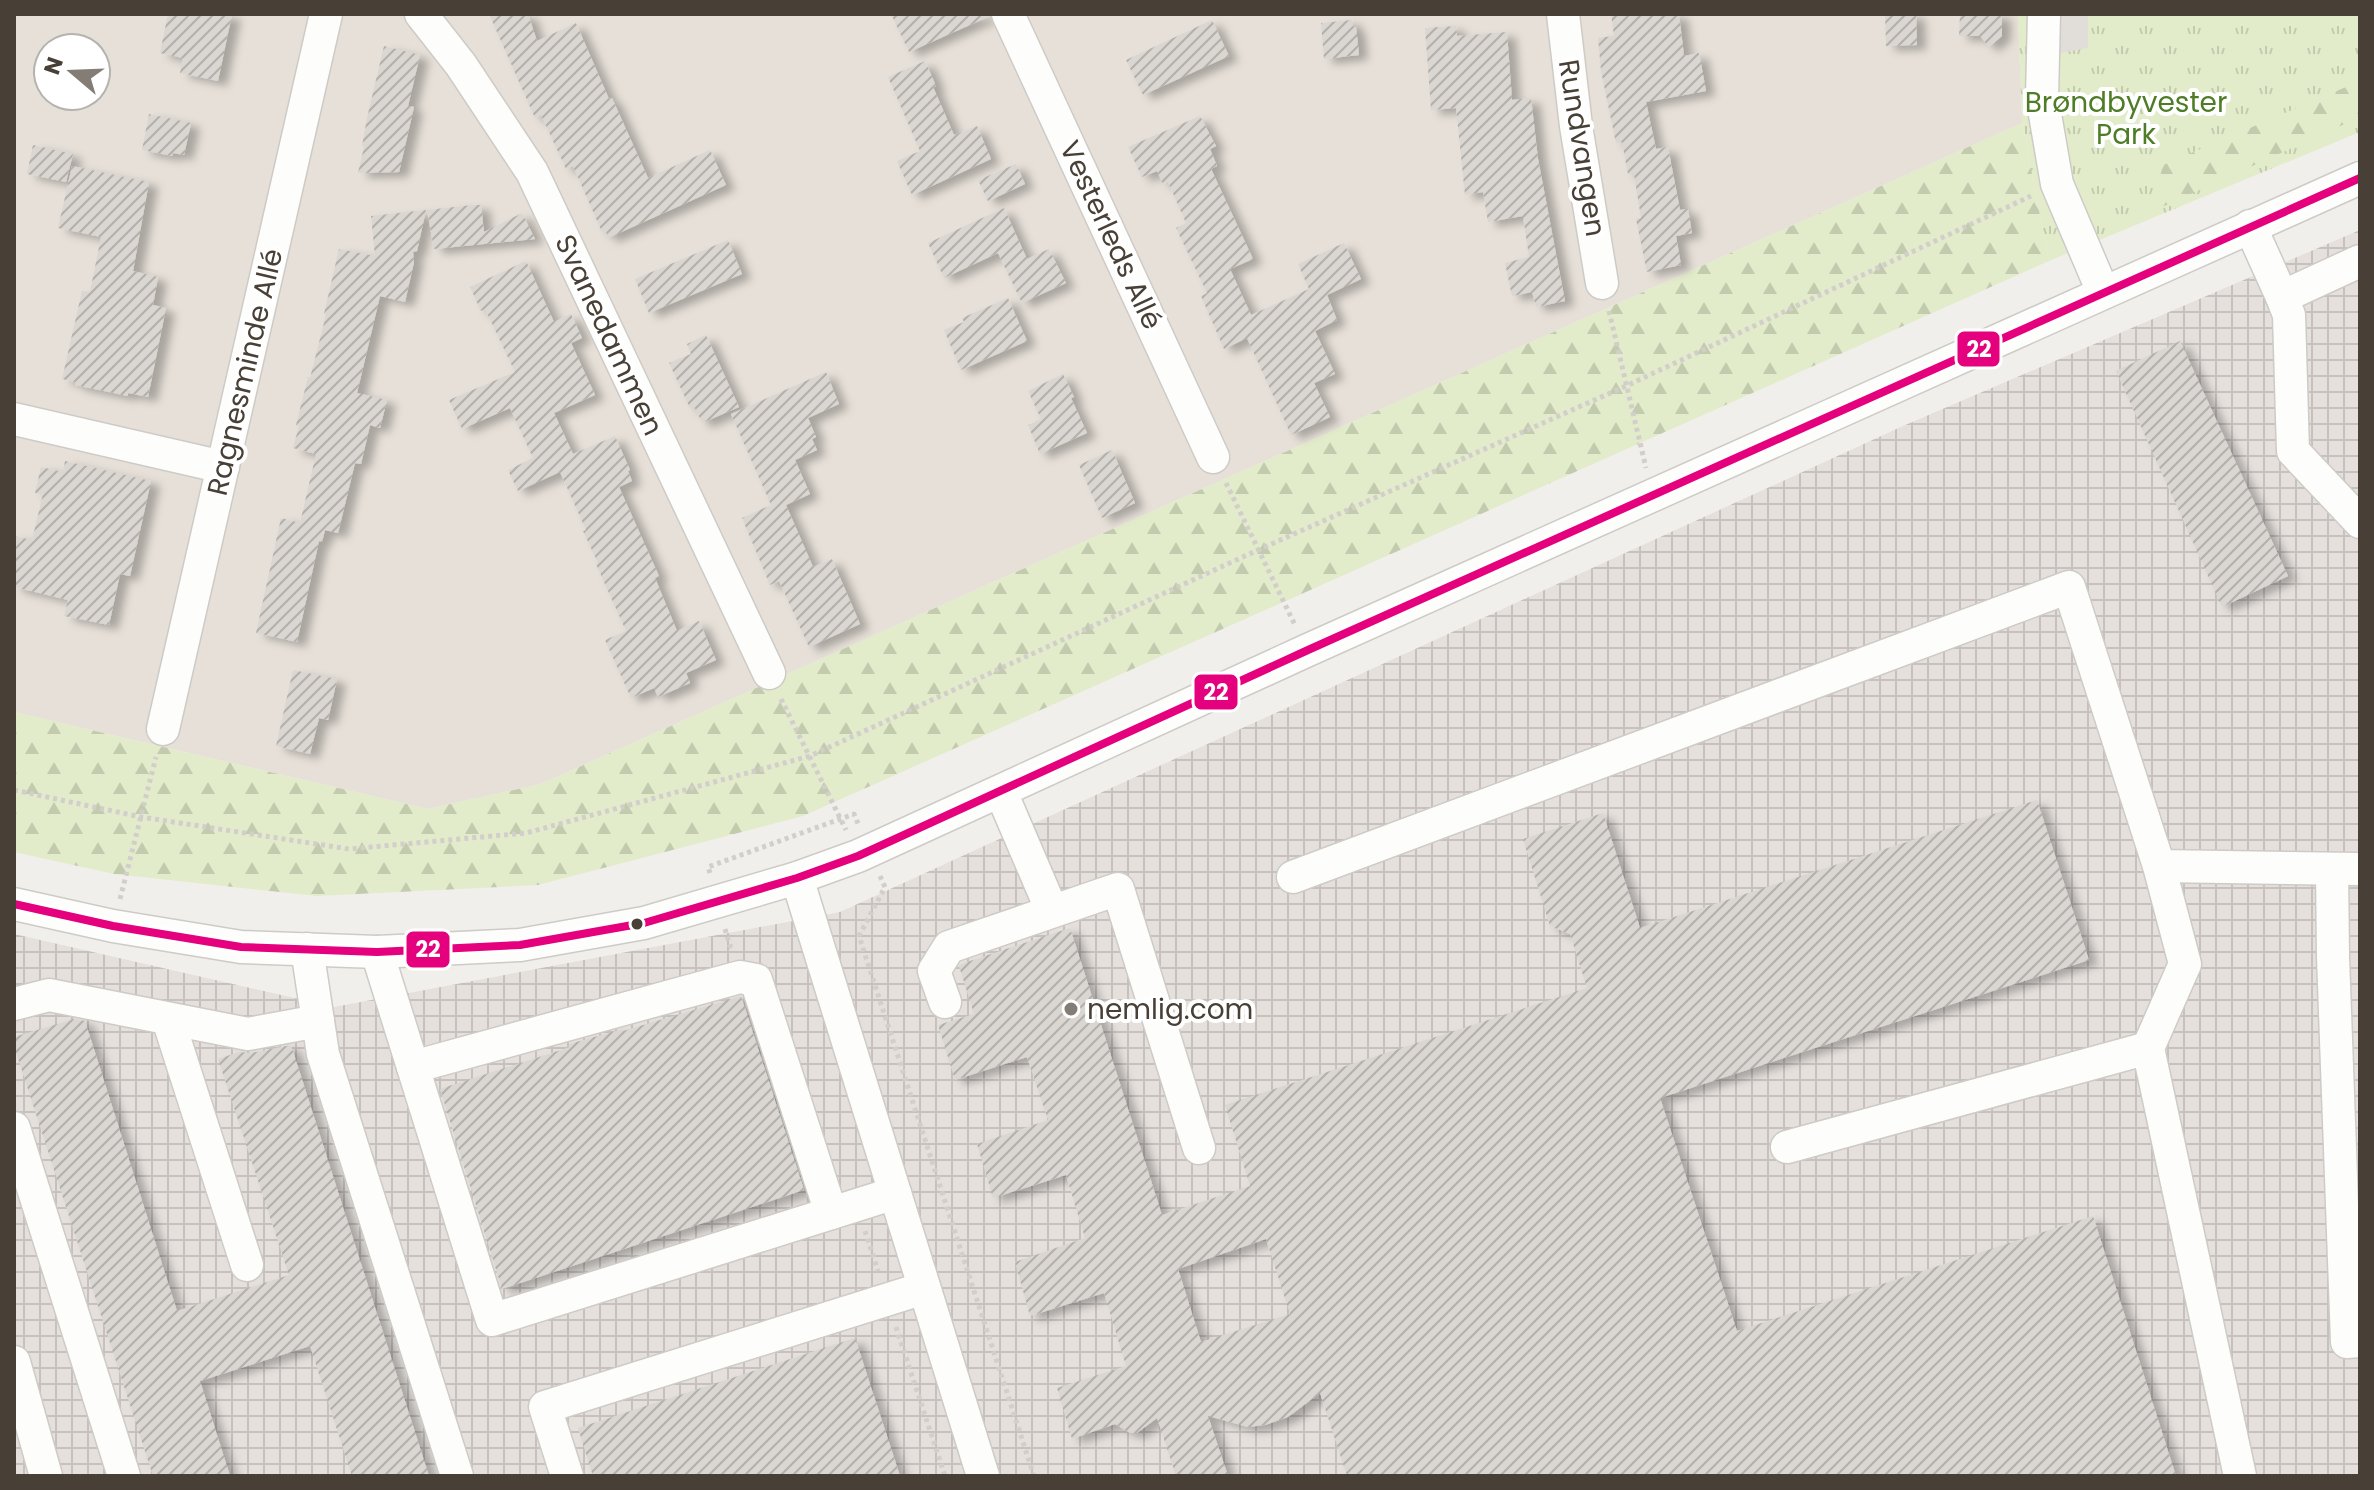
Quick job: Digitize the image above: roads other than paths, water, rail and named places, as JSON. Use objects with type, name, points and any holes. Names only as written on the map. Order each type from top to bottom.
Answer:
[{"type":"street","name":"Ragnesminde Allé","points":[[163,729],[326,14]]},
{"type":"street","name":"Svanedammen","points":[[421,14],[461,65],[532,172],[769,673]]},
{"type":"street","name":"Vesterleds Allé","points":[[1008,14],[1213,457]]},
{"type":"street","name":"Rundvangen","points":[[1563,14],[1576,126],[1602,283]]},
{"type":"street","points":[[2044,14],[2042,97],[2057,184],[2103,292]]},
{"type":"street","points":[[14,904],[113,926],[241,947],[377,952],[520,945],[644,923],[797,878],[864,853],[1001,792],[1308,650],[2360,178]]},
{"type":"street","points":[[2250,226],[2289,315],[2293,451],[2360,522]]},
{"type":"street","points":[[2282,297],[2360,261]]},
{"type":"street","points":[[14,419],[223,467]]},
{"type":"street","points":[[1293,877],[2069,587],[2159,866],[2185,964],[2148,1048],[2240,1476]]},
{"type":"street","points":[[1001,792],[1052,911]]},
{"type":"street","points":[[2159,866],[2346,869],[2347,1342],[2360,1341]]},
{"type":"street","points":[[797,878],[983,1476]]},
{"type":"street","points":[[945,1002],[934,971],[949,947],[1118,889],[1199,1148]]},
{"type":"street","points":[[307,949],[323,1054],[457,1476]]},
{"type":"street","points":[[377,952],[492,1320],[895,1193]]},
{"type":"street","points":[[413,1067],[740,977],[756,980],[831,1213]]},
{"type":"street","points":[[14,1004],[49,995],[248,1034],[318,1021]]},
{"type":"street","points":[[168,1019],[247,1265]]},
{"type":"street","points":[[1787,1147],[2148,1048]]},
{"type":"street","points":[[14,1128],[124,1476]]},
{"type":"street","points":[[567,1476],[545,1407],[924,1288]]},
{"type":"street","points":[[14,1362],[46,1476]]},
{"type":"place","name":"nemlig.com","points":[[1071,1009]]},
{"type":"park label","name":"Brøndbyvester Park","points":[[2126,118]]}]
